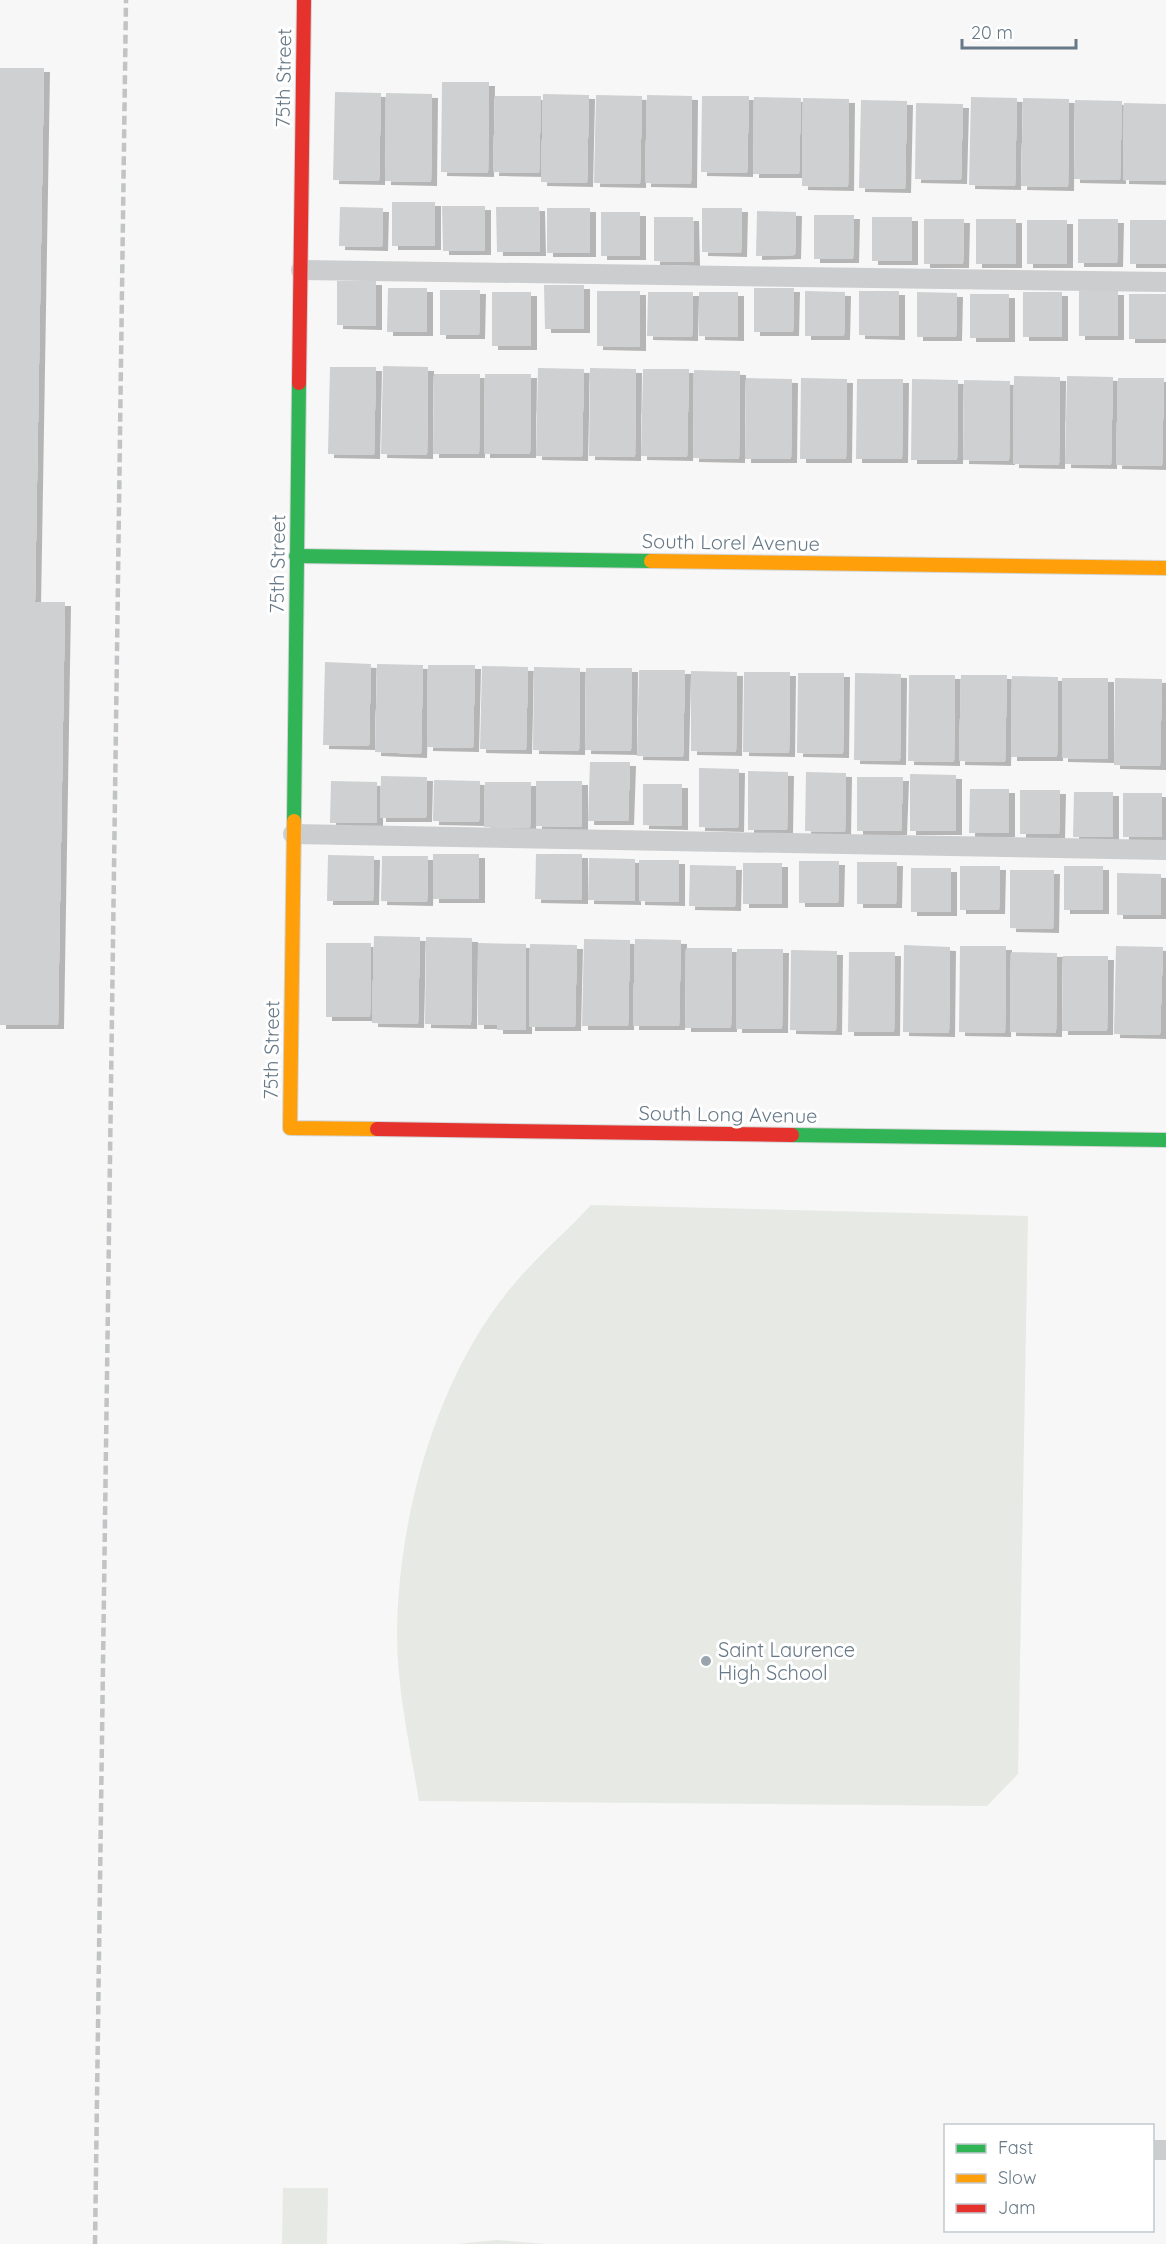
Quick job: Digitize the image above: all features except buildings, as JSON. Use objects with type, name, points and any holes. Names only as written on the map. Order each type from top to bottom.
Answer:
[{"type":"street","name":"75th Street","points":[[290,1128],[304,0]]},
{"type":"street","name":"South Lorel Avenue","points":[[296,556],[1166,568]]},
{"type":"street","name":"South Long Avenue","points":[[290,1128],[1166,1140]]},
{"type":"lane","points":[[301,270],[1166,282]]},
{"type":"lane","points":[[293,834],[1166,850]]},
{"type":"shaded area","points":[[591,1205],[1028,1216],[1018,1774],[987,1806],[419,1801],[402,1697],[397,1634],[399,1590],[413,1498],[441,1408],[460,1366],[483,1326],[518,1279]]},
{"type":"shaded area","points":[[283,2188],[328,2188],[327,2244],[282,2244]]},
{"type":"shaded area","points":[[497,2240],[547,2244],[457,2244]]},
{"type":"railway","points":[[95,2244],[126,0]]},
{"type":"traffic: fast","points":[[294,821],[299,383]]},
{"type":"traffic: fast","points":[[296,556],[651,561]]},
{"type":"traffic: fast","points":[[792,1135],[1166,1140]]},
{"type":"traffic: slow","points":[[651,561],[1166,568]]},
{"type":"traffic: slow","points":[[294,821],[290,1128],[377,1129]]},
{"type":"traffic: jam","points":[[299,383],[304,0]]},
{"type":"traffic: jam","points":[[377,1129],[792,1135]]},
{"type":"place","name":"Saint Laurence High School","points":[[706,1661]]}]
